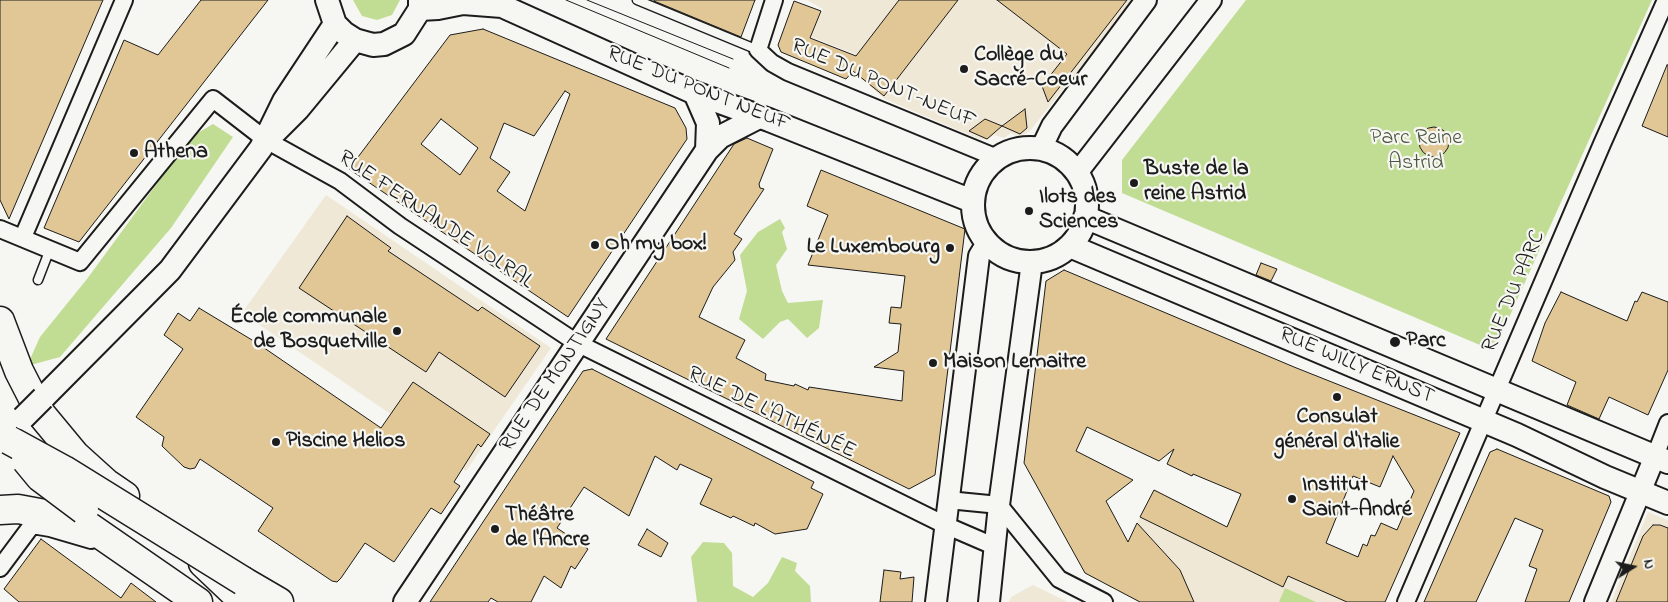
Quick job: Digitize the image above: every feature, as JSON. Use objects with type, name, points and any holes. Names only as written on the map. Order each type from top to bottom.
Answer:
[{"type":"highway","points":[[0,321],[19,371],[40,414],[75,455],[106,483],[150,514],[244,602]]},
{"type":"highway","points":[[2,440],[40,477],[211,602]]},
{"type":"highway","points":[[2,440],[64,470],[279,602]]},
{"type":"highway","points":[[6,504],[72,519],[91,528],[198,602]]},
{"type":"main road","points":[[327,0],[335,24],[344,34],[355,40],[372,45],[395,40],[404,34],[420,4]]},
{"type":"main road","name":"RUE DU PONT NEUF","points":[[420,4],[438,8],[463,3],[502,6],[695,93],[972,202]]},
{"type":"main road","points":[[266,140],[284,101],[335,24]]},
{"type":"main road","points":[[2,440],[170,270],[266,140],[298,110],[355,40]]},
{"type":"main road","points":[[695,93],[708,123],[707,150]]},
{"type":"main road","name":"RUE DE MONTIGNY","points":[[405,602],[707,150],[720,137],[759,117]]},
{"type":"main road","points":[[1041,148],[1058,155],[1077,172],[1084,186],[1087,202],[1086,217],[1077,238],[1070,246],[1053,258],[1032,262],[1016,261],[1000,254],[987,243],[975,221],[972,202],[976,183],[997,158],[1012,150],[1041,148]]},
{"type":"main road","name":"RUE WILLY ERNST","points":[[1086,217],[1661,459]]},
{"type":"main road","name":"RUE WILLY ERNST","points":[[1070,246],[1484,421],[1668,503]]},
{"type":"street","points":[[22,237],[124,0]]},
{"type":"street","name":"RUE DU PONT-NEUF","points":[[774,0],[758,50],[772,63],[788,72],[997,158]]},
{"type":"street","points":[[1041,148],[1052,126],[1146,0]]},
{"type":"street","points":[[1077,172],[1211,0]]},
{"type":"street","name":"RUE DU PARC","points":[[1406,602],[1602,144],[1666,0]]},
{"type":"street","name":"RUE FERNANDE VOLRAL","points":[[50,249],[80,262],[213,99],[266,140],[340,182],[400,226],[577,343]]},
{"type":"street","points":[[0,229],[50,249]]},
{"type":"street","points":[[936,602],[979,256],[987,243]]},
{"type":"street","points":[[989,602],[999,505],[1032,262]]},
{"type":"street","name":"RUE DE L'ATHÉNÉE","points":[[577,343],[945,525],[996,547]]},
{"type":"street","points":[[1595,602],[1640,492],[1661,459],[1668,423]]},
{"type":"street","points":[[948,500],[999,505],[1059,579],[1104,602]]},
{"type":"street","points":[[0,568],[32,526],[50,528],[88,539],[175,602]]},
{"type":"lane","points":[[636,0],[758,50]]},
{"type":"lane","points":[[38,280],[50,249]]},
{"type":"shaded area","name":"Collège du Sacré-Coeur","points":[[807,0],[1134,0],[1029,132],[1018,137],[1011,133],[1004,138],[994,135],[987,140],[977,138],[885,99],[846,66],[855,54],[811,37],[823,9]]},
{"type":"shaded area","name":"École communale de Bosquetville","points":[[326,195],[551,348],[466,471],[413,435],[392,415],[242,313]]},
{"type":"shaded area","name":"Institut Saint-André","points":[[1274,413],[1362,457],[1339,511],[1335,508],[1326,531],[1330,533],[1325,543],[1397,574],[1386,602],[1139,602],[1106,585],[1154,489],[1227,527]]},
{"type":"shaded area","points":[[1648,512],[1668,520],[1668,602],[1611,602]]},
{"type":"shaded area","points":[[1033,585],[1068,602],[1009,602],[1011,597]]},
{"type":"green space","points":[[353,0],[400,0],[392,15],[377,20],[362,16]]},
{"type":"green space","name":"Parc Reine Astrid","points":[[1246,0],[1652,0],[1494,351],[1122,193],[1122,160]]},
{"type":"green space","points":[[213,124],[233,137],[171,228],[60,357],[27,366],[40,337],[87,279],[191,137]]},
{"type":"green space","points":[[780,219],[785,228],[782,232],[787,249],[776,265],[782,291],[788,303],[823,300],[819,328],[807,338],[788,319],[780,322],[763,339],[739,319],[747,291],[740,255],[758,232]]},
{"type":"green space","points":[[703,542],[724,543],[732,553],[733,586],[753,597],[768,583],[782,557],[797,563],[795,571],[810,586],[811,602],[697,602],[691,557]]},
{"type":"green space","points":[[1285,588],[1316,602],[1279,602]]},
{"type":"building","points":[[0,0],[103,0],[9,219],[0,200]]},
{"type":"building","points":[[201,0],[268,0],[79,242],[44,228],[124,40],[158,55]]},
{"type":"building","points":[[654,0],[755,0],[741,37],[654,1]]},
{"type":"building","points":[[899,0],[958,0],[884,96],[853,71],[846,79],[781,52],[778,45],[794,1],[821,11],[810,38],[856,56]]},
{"type":"building","points":[[997,0],[1127,0],[1048,102],[1042,86],[1067,54]]},
{"type":"building","points":[[483,29],[675,108],[686,128],[687,139],[568,317],[349,169],[450,35]],"holes":[[[565,91],[570,94],[525,211],[497,191],[510,172],[490,158],[504,123],[534,136]],[[441,119],[478,148],[460,175],[421,144]]]},
{"type":"building","points":[[1668,65],[1668,137],[1642,126]]},
{"type":"building","points":[[1025,109],[1027,128],[1020,134],[1002,126]]},
{"type":"building","points":[[985,119],[1002,126],[987,139],[969,131]]},
{"type":"building","points":[[1434,127],[1445,131],[1449,142],[1445,153],[1434,157],[1423,153],[1419,142],[1423,131]]},
{"type":"building","points":[[747,138],[773,149],[759,184],[760,188],[764,189],[734,234],[742,239],[733,252],[735,260],[713,287],[699,317],[745,340],[736,358],[766,374],[765,380],[794,386],[795,384],[808,390],[809,387],[902,401],[904,371],[874,367],[898,352],[901,324],[889,323],[891,307],[901,308],[905,276],[808,265],[828,215],[807,206],[821,170],[965,229],[935,475],[909,489],[606,339],[734,144]]},
{"type":"building","points":[[347,216],[391,248],[388,251],[478,311],[482,307],[540,346],[505,397],[439,352],[426,372],[299,288]]},
{"type":"building","points":[[1261,263],[1277,269],[1271,281],[1256,275]]},
{"type":"building","points":[[1064,270],[1294,367],[1460,433],[1385,602],[1347,602],[1288,576],[1283,587],[1140,517],[1154,490],[1227,527],[1241,494],[1193,474],[1192,476],[1167,464],[1174,449],[1159,461],[1087,427],[1076,451],[1133,480],[1106,501],[1128,542],[1137,523],[1180,570],[1194,602],[1140,602],[1085,573],[1024,463],[1046,281]],"holes":[[[1393,456],[1414,491],[1397,530],[1381,523],[1375,536],[1371,535],[1367,546],[1363,544],[1358,557],[1326,543],[1353,476],[1380,487]]]},
{"type":"building","points":[[1561,292],[1627,321],[1635,301],[1637,302],[1642,292],[1668,302],[1668,370],[1648,415],[1609,397],[1599,419],[1567,405],[1576,382],[1532,361],[1545,323]]},
{"type":"building","name":"Piscine Helios","points":[[199,308],[257,343],[381,428],[413,382],[490,434],[481,447],[478,444],[454,482],[460,486],[441,514],[431,508],[394,562],[365,543],[341,578],[337,582],[332,581],[258,531],[273,508],[200,459],[195,468],[184,467],[162,446],[164,437],[136,417],[183,349],[164,335],[178,313],[190,321]]},
{"type":"building","points":[[592,369],[814,482],[811,488],[823,494],[807,529],[775,534],[755,523],[754,526],[700,504],[712,479],[680,464],[677,470],[655,456],[629,516],[584,487],[557,528],[588,549],[575,569],[571,566],[561,588],[544,576],[531,602],[498,602],[491,598],[488,602],[430,602],[583,371]]},
{"type":"building","points":[[1497,449],[1609,496],[1611,502],[1569,602],[1525,602],[1537,569],[1529,566],[1543,530],[1515,518],[1476,602],[1424,602],[1490,452]]},
{"type":"building","points":[[1653,525],[1668,528],[1668,602],[1616,602],[1643,536]]},
{"type":"building","points":[[647,529],[668,543],[661,557],[638,545]]},
{"type":"building","points":[[41,539],[121,598],[131,583],[156,602],[19,602],[4,589]]},
{"type":"building","points":[[884,570],[901,572],[900,579],[914,577],[912,602],[880,602]]},
{"type":"tram line","points":[[566,0],[729,68]]},
{"type":"tram line","points":[[587,0],[733,59]]},
{"type":"place","name":"Collège du Sacré-Coeur","points":[[964,69]]},
{"type":"place","name":"Athena","points":[[134,153]]},
{"type":"place","name":"Buste de la reine Astrid","points":[[1134,183]]},
{"type":"place","name":"Ilots des Sciences","points":[[1029,211]]},
{"type":"place","name":"Oh my box!","points":[[595,245]]},
{"type":"place","name":"Le Luxembourg","points":[[950,248]]},
{"type":"place","name":"École communale de Bosquetville","points":[[397,331]]},
{"type":"place","name":"Parc","points":[[1395,342]]},
{"type":"place","name":"Maison Lemaitre","points":[[933,363]]},
{"type":"place","name":"Consulat général d'Italie","points":[[1337,397]]},
{"type":"place","name":"Piscine Helios","points":[[276,442]]},
{"type":"place","name":"Institut Saint-André","points":[[1292,499]]},
{"type":"place","name":"Théâtre de l'Ancre","points":[[495,529]]}]
